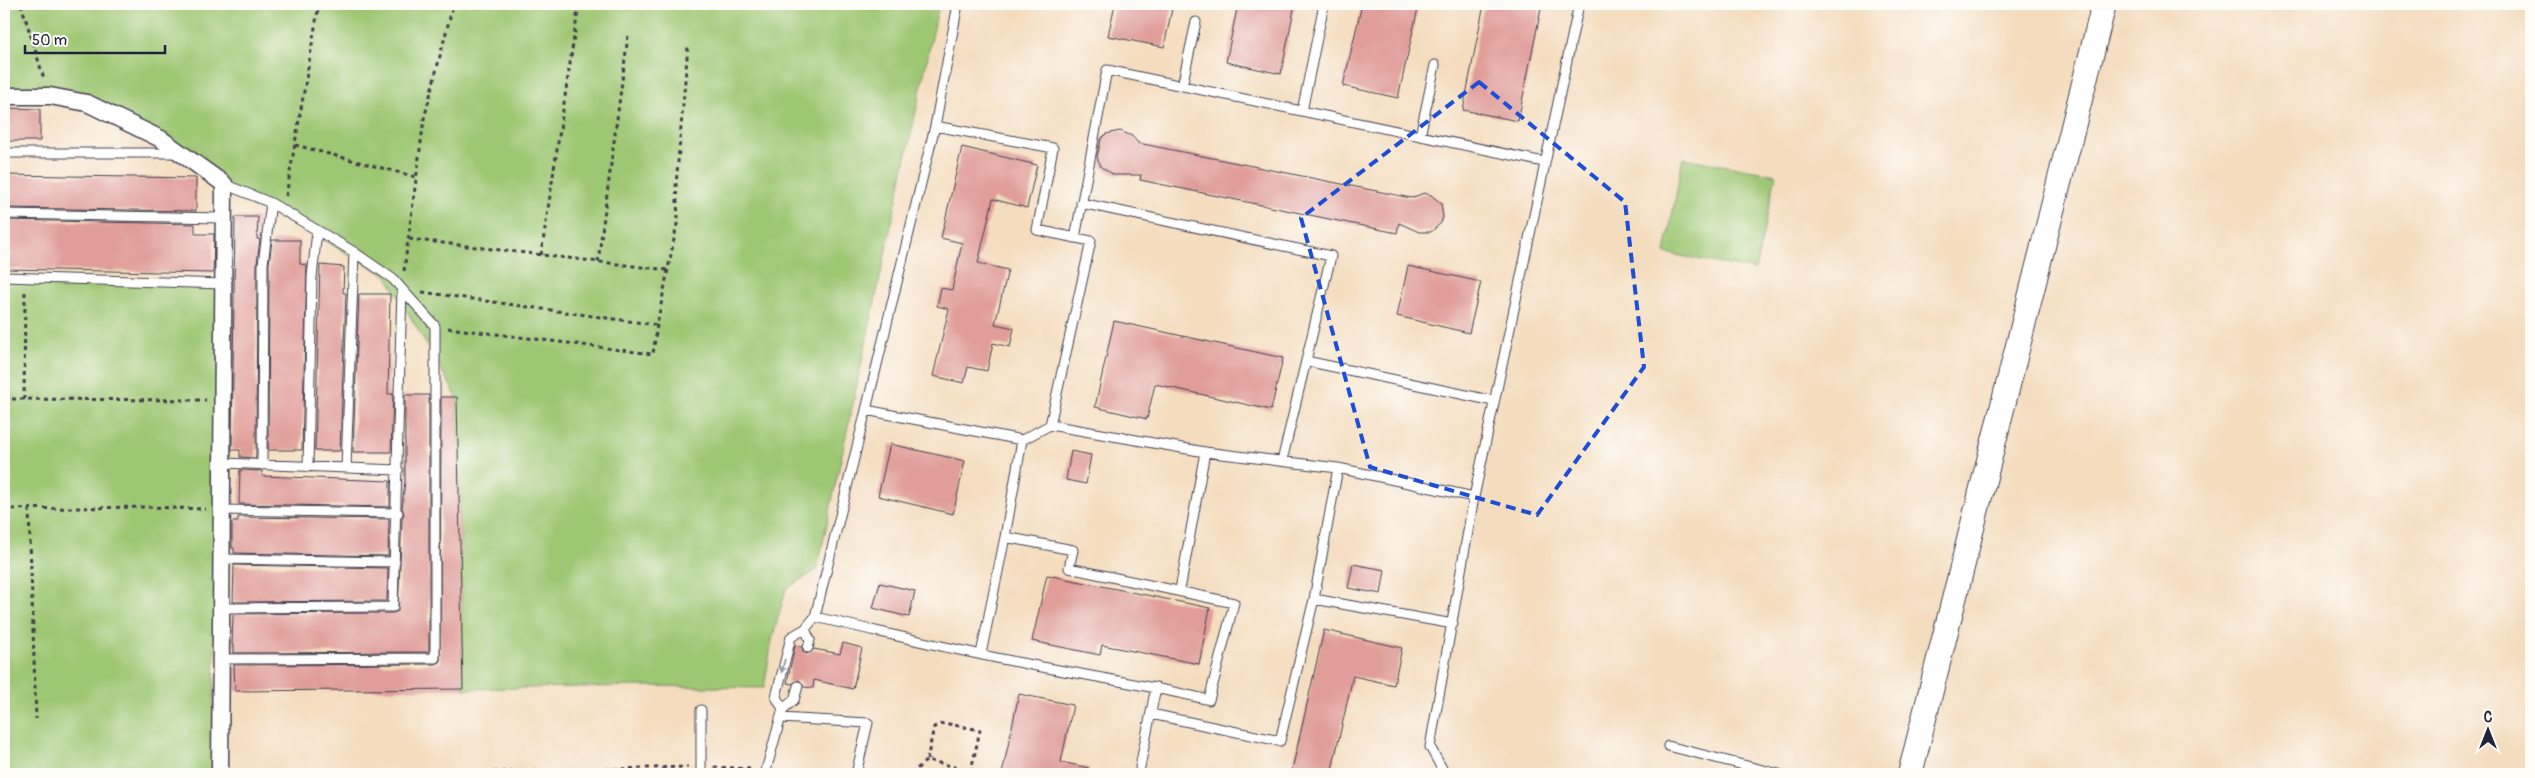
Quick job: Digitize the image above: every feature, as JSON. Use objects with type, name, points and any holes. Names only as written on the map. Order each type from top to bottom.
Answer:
[{"type":"main road","points":[[1910,774],[2104,4]]},
{"type":"street","points":[[4,96],[50,96],[87,103],[161,139],[224,184],[220,774]]},
{"type":"lane","points":[[782,713],[776,697],[778,686],[791,637],[805,629],[815,617],[935,126],[958,4]]},
{"type":"lane","points":[[1302,111],[1324,4]]},
{"type":"lane","points":[[1446,774],[1430,747],[1474,497],[1578,4]]},
{"type":"lane","points":[[1182,86],[1196,22]]},
{"type":"lane","points":[[1420,136],[1435,65]]},
{"type":"lane","points":[[1075,238],[1107,70],[1544,162]]},
{"type":"lane","points":[[935,126],[1053,148],[1037,230],[1091,241],[1050,425]]},
{"type":"lane","points":[[4,153],[180,153]]},
{"type":"lane","points":[[222,659],[435,658],[435,326],[392,279],[354,252],[270,204],[224,184]]},
{"type":"lane","points":[[1081,203],[1331,256],[1282,461]]},
{"type":"lane","points":[[262,465],[263,264],[270,204]]},
{"type":"lane","points":[[4,214],[224,218]]},
{"type":"lane","points":[[308,467],[312,277],[317,232]]},
{"type":"lane","points":[[346,468],[354,252]]},
{"type":"lane","points":[[4,277],[224,284]]},
{"type":"lane","points":[[222,608],[394,607],[398,513],[402,289]]},
{"type":"lane","points":[[1306,362],[1494,401]]},
{"type":"lane","points":[[866,410],[1022,440],[1050,425],[1205,452],[1338,468],[1474,497]]},
{"type":"lane","points":[[981,654],[1005,537],[1022,440]]},
{"type":"lane","points":[[1180,590],[1205,452]]},
{"type":"lane","points":[[222,463],[398,470]]},
{"type":"lane","points":[[1151,714],[1280,740],[1314,599],[1338,468]]},
{"type":"lane","points":[[222,510],[398,513]]},
{"type":"lane","points":[[815,617],[981,654],[1156,687],[1210,700],[1234,603],[1180,590],[1069,568],[1073,550],[1005,537]]},
{"type":"lane","points":[[222,559],[395,562]]},
{"type":"lane","points":[[1314,599],[1452,624]]},
{"type":"lane","points":[[805,629],[810,640],[808,648]]},
{"type":"lane","points":[[765,772],[782,713],[794,700],[798,686]]},
{"type":"lane","points":[[1140,767],[1156,687]]},
{"type":"lane","points":[[701,710],[701,770]]},
{"type":"lane","points":[[782,713],[868,723],[856,774]]},
{"type":"lane","points":[[1668,746],[1780,774]]},
{"type":"path","points":[[22,4],[50,96]]},
{"type":"path","points":[[283,211],[319,4]]},
{"type":"path","points":[[541,255],[579,4]]},
{"type":"path","points":[[452,8],[424,119],[402,289],[656,325]]},
{"type":"path","points":[[598,262],[628,36]]},
{"type":"path","points":[[435,326],[653,354],[656,325],[678,219],[676,185],[688,46]]},
{"type":"path","points":[[294,145],[416,177]]},
{"type":"path","points":[[409,239],[667,270]]},
{"type":"path","points":[[24,400],[25,292]]},
{"type":"path","points":[[4,399],[223,400]]},
{"type":"path","points":[[4,509],[145,507],[222,510]]},
{"type":"path","points":[[28,509],[36,719]]},
{"type":"path","points":[[911,774],[928,760],[934,728],[944,722],[980,730],[972,773],[928,760]]},
{"type":"path","points":[[422,774],[701,770],[814,774]]},
{"type":"highlighted area","points":[[1479,82],[1625,202],[1644,367],[1537,515],[1370,467],[1301,218]]},
{"type":"green space","points":[[4,4],[939,4],[817,570],[786,589],[772,640],[764,688],[646,686],[463,689],[457,397],[386,275],[224,184],[87,103],[4,96]]},
{"type":"green space","points":[[1683,158],[1776,175],[1755,270],[1665,253]]},
{"type":"green space","points":[[4,279],[224,284],[212,774],[4,774]]},
{"type":"building","points":[[1115,4],[1173,4],[1164,47],[1108,36]]},
{"type":"building","points":[[1238,4],[1295,4],[1281,74],[1226,62]]},
{"type":"building","points":[[1362,4],[1419,4],[1398,98],[1343,86]]},
{"type":"building","points":[[1484,4],[1542,4],[1518,121],[1463,110]]},
{"type":"building","points":[[4,108],[40,109],[40,141],[4,141]]},
{"type":"building","points":[[1120,131],[1132,136],[1138,143],[1411,198],[1424,193],[1431,195],[1441,203],[1443,217],[1441,223],[1431,232],[1419,232],[1399,223],[1397,233],[1140,180],[1141,175],[1114,175],[1101,167],[1097,157],[1101,139],[1106,134]]},
{"type":"building","points":[[962,147],[1037,165],[1027,208],[993,199],[978,263],[1008,270],[995,324],[1014,328],[1010,347],[993,343],[987,371],[968,367],[964,383],[933,376],[949,309],[937,306],[941,288],[952,290],[962,243],[941,238]]},
{"type":"building","points":[[4,175],[196,178],[196,211],[4,208]]},
{"type":"building","points":[[235,217],[258,217],[257,239],[260,239],[257,264],[256,458],[240,457],[240,450],[232,450]]},
{"type":"building","points":[[4,220],[195,224],[195,234],[214,234],[213,273],[4,269]]},
{"type":"building","points":[[272,240],[300,240],[300,264],[307,265],[302,450],[268,450],[269,264]]},
{"type":"building","points":[[320,265],[344,267],[343,293],[346,293],[340,451],[315,451]]},
{"type":"building","points":[[1408,266],[1481,282],[1469,333],[1397,316]]},
{"type":"building","points":[[359,294],[390,294],[388,394],[393,394],[391,452],[353,452]]},
{"type":"building","points":[[1114,321],[1283,358],[1271,410],[1155,384],[1147,419],[1095,407]]},
{"type":"building","points":[[405,395],[429,395],[429,652],[234,653],[234,645],[232,645],[233,614],[393,613],[398,611],[402,518],[404,514],[402,508],[405,481]]},
{"type":"building","points":[[441,397],[457,397],[463,689],[235,691],[234,665],[435,664],[440,662]]},
{"type":"building","points":[[890,444],[965,461],[953,514],[878,496]]},
{"type":"building","points":[[1071,451],[1091,455],[1086,484],[1066,480]]},
{"type":"building","points":[[240,470],[262,471],[262,476],[390,481],[390,507],[239,504]]},
{"type":"building","points":[[238,517],[389,519],[388,556],[234,553],[234,548],[232,548],[232,522],[238,522]]},
{"type":"building","points":[[1353,564],[1385,570],[1381,594],[1348,588]]},
{"type":"building","points":[[234,565],[388,568],[387,601],[233,602]]},
{"type":"building","points":[[1047,575],[1210,608],[1199,664],[1102,645],[1100,655],[1032,641]]},
{"type":"building","points":[[880,583],[915,591],[909,617],[873,608]]},
{"type":"building","points":[[1324,630],[1402,648],[1394,685],[1353,676],[1331,774],[1291,774]]},
{"type":"building","points":[[843,643],[862,648],[853,689],[814,680],[813,688],[804,687],[799,680],[792,684],[787,683],[795,645],[802,647],[803,652],[807,654],[814,649],[840,654]]},
{"type":"building","points":[[1019,694],[1073,705],[1061,762],[1089,768],[1088,774],[1002,774]]}]
